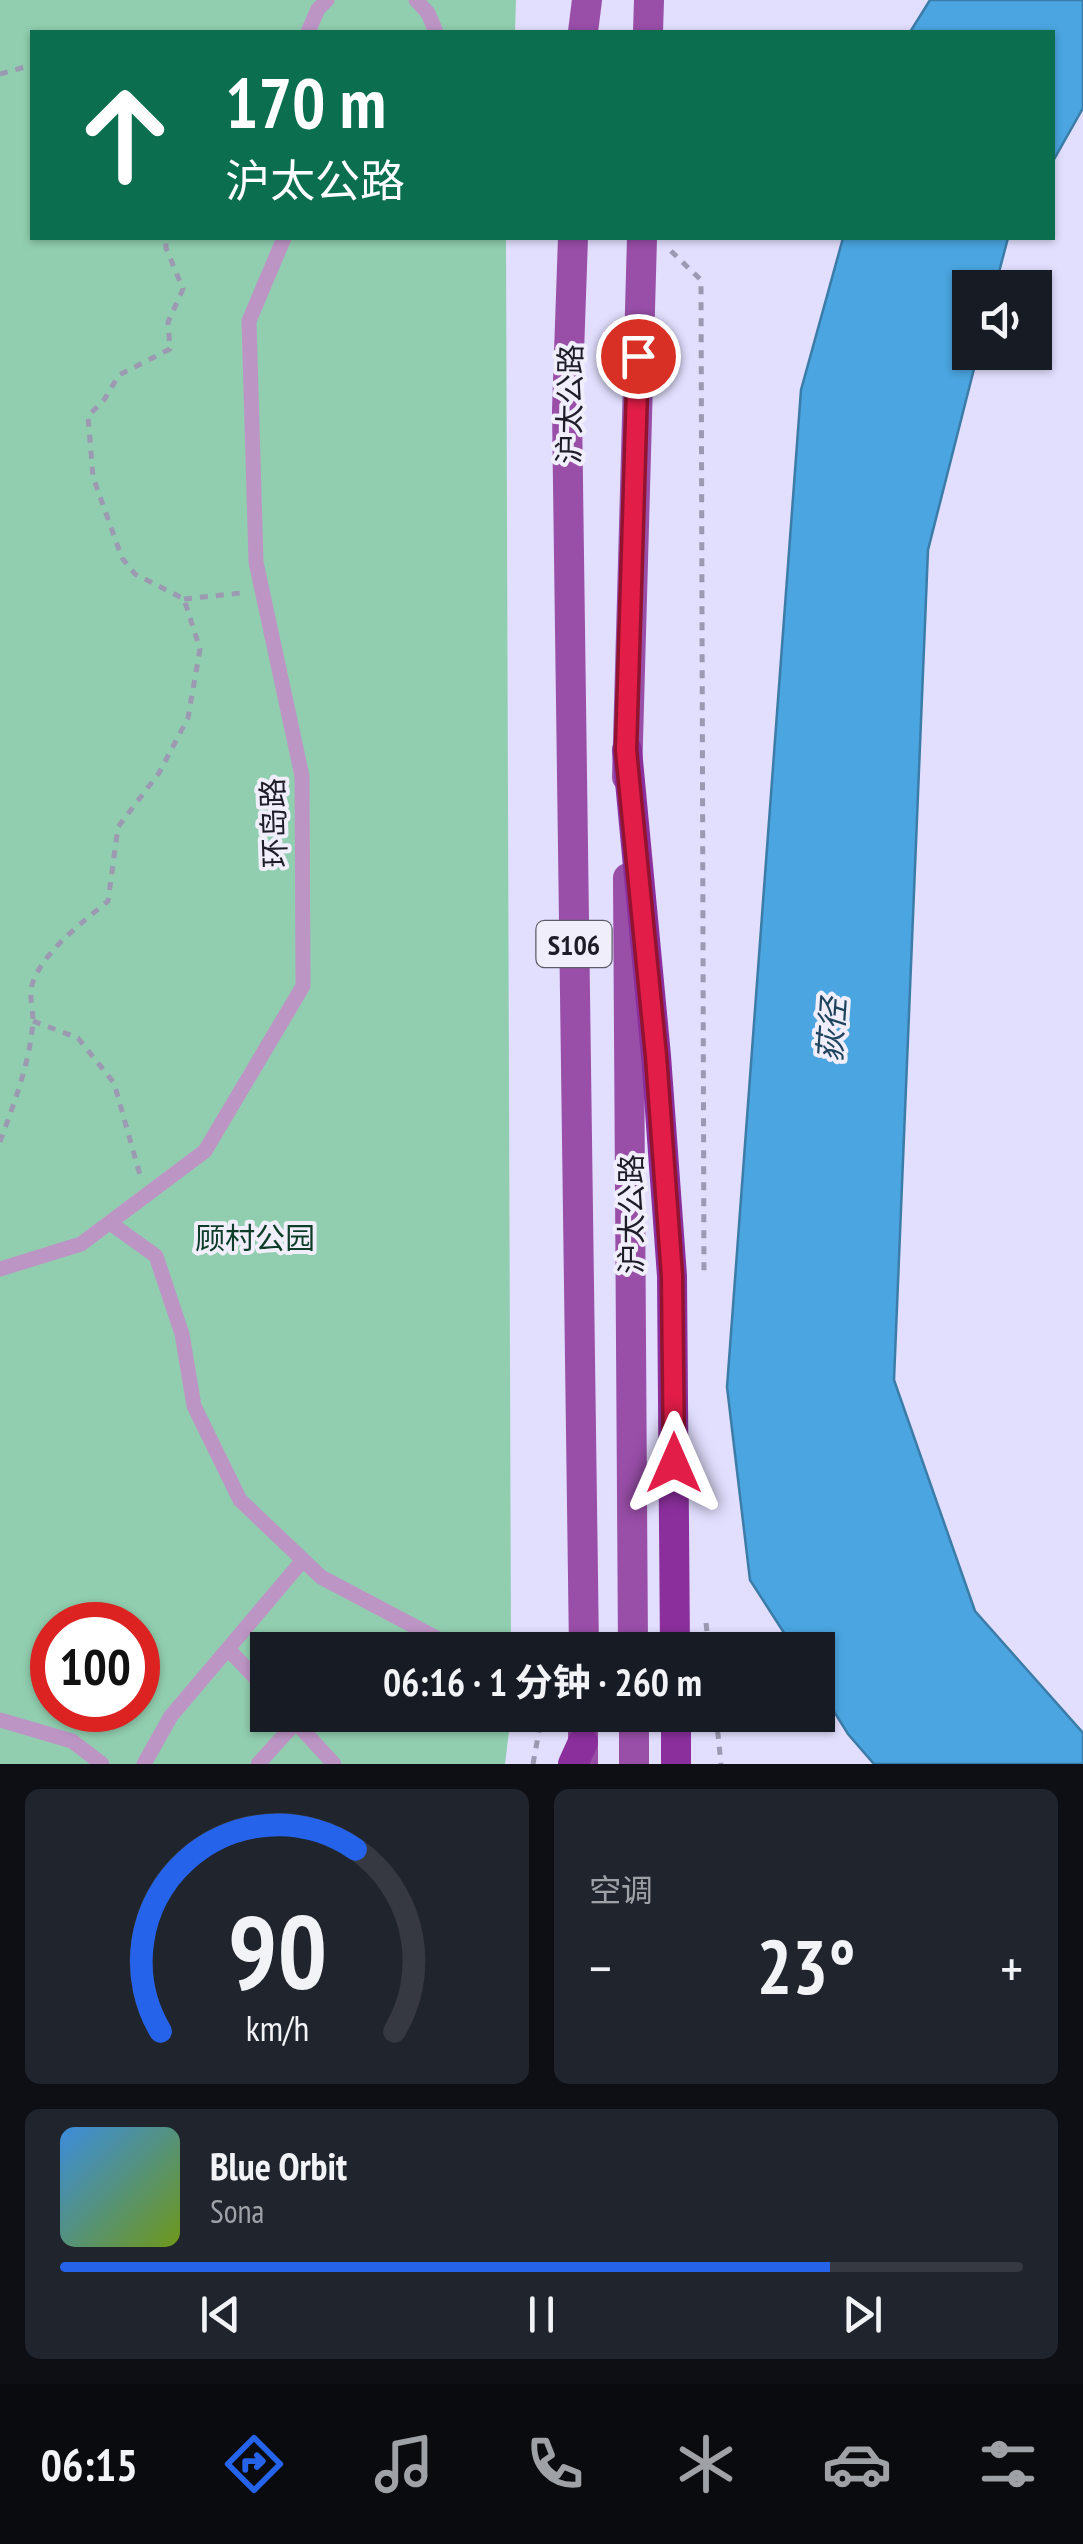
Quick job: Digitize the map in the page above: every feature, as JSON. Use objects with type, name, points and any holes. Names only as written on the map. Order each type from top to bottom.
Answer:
[{"type":"highway","points":[[626,750],[656,1056],[672,1276],[675,1632]]},
{"type":"highway","points":[[676,1732],[676,1764]]},
{"type":"main road","points":[[583,30],[587,0]]},
{"type":"main road","points":[[648,30],[649,0]]},
{"type":"main road","name":"沪太公路","points":[[573,240],[567,410],[584,1632]]},
{"type":"main road","name":"沪太公路","points":[[633,1632],[626,750],[655,243]]},
{"type":"main road","points":[[634,1732],[634,1764]]},
{"type":"lane","points":[[416,0],[428,13],[435,30]]},
{"type":"lane","points":[[309,30],[318,3]]},
{"type":"lane","name":"环岛路","points":[[0,1269],[81,1244],[205,1152],[303,986],[302,776],[256,562],[249,321],[283,240]]},
{"type":"lane","points":[[110,1223],[156,1256],[182,1334],[194,1406],[240,1500],[321,1577],[425,1632]]},
{"type":"lane","points":[[144,1764],[171,1716],[303,1560]]},
{"type":"lane","points":[[228,1648],[250,1672]]},
{"type":"lane","points":[[0,1720],[72,1741],[102,1764]]},
{"type":"lane","points":[[258,1764],[282,1732]]},
{"type":"lane","points":[[305,1732],[334,1764]]},
{"type":"path","points":[[0,74],[30,66]]},
{"type":"path","points":[[166,240],[183,289],[168,322],[170,350],[119,375],[104,400],[88,416],[93,478],[122,558],[134,574],[184,599],[262,590]]},
{"type":"path","points":[[655,243],[701,280],[704,1289]]},
{"type":"path","points":[[0,1142],[23,1080],[32,1021],[32,988],[48,958],[70,932],[108,901],[118,826],[159,773],[188,718],[200,649],[184,599]]},
{"type":"path","points":[[32,1021],[78,1038],[114,1083],[146,1196]]},
{"type":"path","points":[[706,1618],[707,1632]]},
{"type":"path","points":[[533,1764],[540,1732]]},
{"type":"path","points":[[718,1732],[721,1764]]},
{"type":"green space","name":"顾村公园","points":[[0,0],[516,0],[515,30],[30,30],[30,240],[506,240],[511,1632],[250,1632],[250,1732],[509,1732],[505,1764],[0,1764]]},
{"type":"water","points":[[930,0],[1083,0],[1083,108],[1055,157],[1055,30],[911,30]]},
{"type":"water","name":"荻径","points":[[842,240],[1007,240],[1000,270],[952,270],[952,370],[974,370],[928,550],[894,1380],[975,1611],[1083,1733],[1083,1764],[874,1764],[835,1713],[835,1632],[783,1632],[750,1580],[727,1387],[801,390]]},
{"type":"route","points":[[638,356],[626,750],[656,1056],[672,1276],[674,1463]]}]
